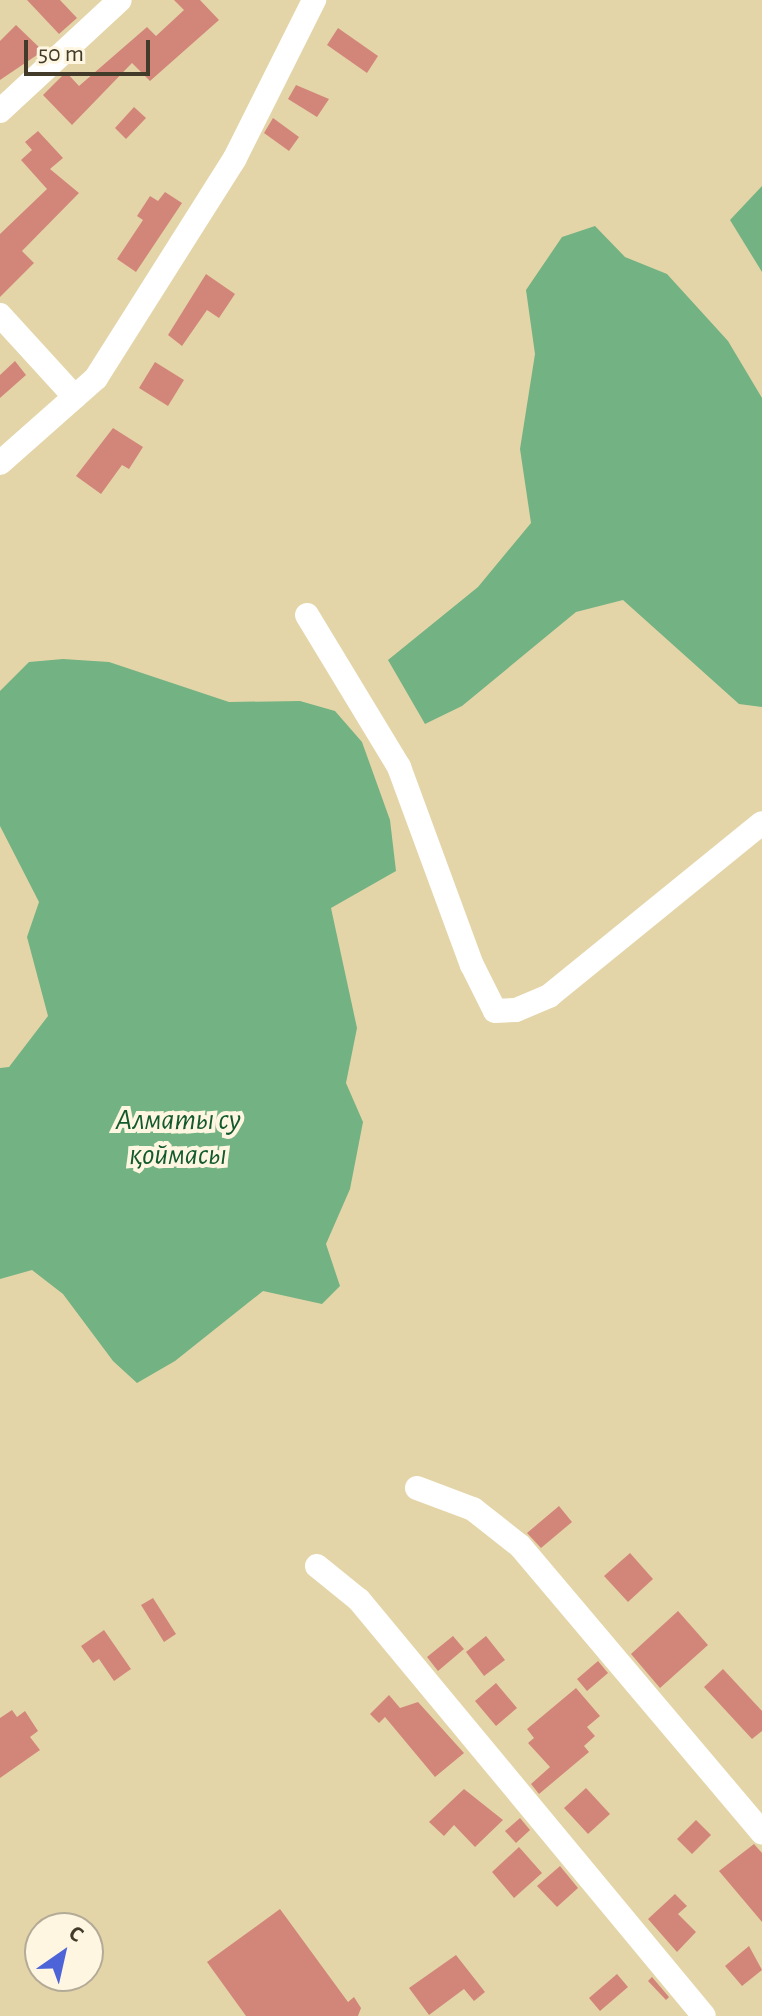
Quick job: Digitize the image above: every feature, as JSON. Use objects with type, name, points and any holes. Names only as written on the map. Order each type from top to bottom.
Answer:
[{"type":"street","points":[[0,111],[120,0]]},
{"type":"street","points":[[0,463],[96,378],[235,158],[314,0]]},
{"type":"street","points":[[4,329],[75,397]]},
{"type":"street","points":[[307,615],[399,767],[472,965],[495,1011],[516,1010],[549,996],[762,823]]},
{"type":"street","points":[[417,1488],[473,1509],[510,1535],[762,1832]]},
{"type":"street","points":[[317,1566],[359,1600],[704,2016]]},
{"type":"water","points":[[762,186],[762,272],[730,220]]},
{"type":"water","points":[[595,226],[625,257],[667,274],[728,341],[762,398],[762,707],[739,704],[623,600],[576,612],[462,706],[425,724],[388,660],[478,587],[531,523],[520,449],[535,354],[526,290],[562,237]]},
{"type":"water","name":"Алматы су қоймасы","points":[[63,659],[109,662],[229,702],[300,701],[335,711],[362,742],[390,820],[396,871],[331,908],[357,1028],[346,1083],[363,1122],[350,1189],[326,1244],[340,1286],[322,1304],[263,1291],[175,1361],[137,1383],[113,1361],[63,1294],[32,1270],[0,1279],[0,1068],[9,1067],[48,1016],[27,937],[39,902],[0,826],[0,691],[29,662]]},
{"type":"building","points":[[27,0],[60,0],[77,18],[59,34]]},
{"type":"building","points":[[174,0],[200,0],[219,20],[150,81],[132,63],[72,125],[43,95],[66,72],[79,86],[147,27],[156,36],[184,10]]},
{"type":"building","points":[[16,25],[43,51],[0,80],[0,41]]},
{"type":"building","points":[[338,28],[378,56],[367,73],[327,45]]},
{"type":"building","points":[[296,85],[329,99],[317,117],[288,99]]},
{"type":"building","points":[[134,107],[146,118],[126,139],[115,128]]},
{"type":"building","points":[[273,118],[299,137],[289,151],[264,133]]},
{"type":"building","points":[[38,131],[63,158],[50,169],[79,193],[22,251],[34,263],[0,297],[0,234],[47,189],[21,160],[32,150],[25,142]]},
{"type":"building","points":[[165,192],[182,203],[136,272],[117,259],[143,220],[137,216],[150,196],[158,201]]},
{"type":"building","points":[[206,274],[235,294],[219,318],[207,310],[182,346],[168,335]]},
{"type":"building","points":[[15,361],[26,375],[0,398],[0,375]]},
{"type":"building","points":[[155,362],[184,380],[168,406],[139,388]]},
{"type":"building","points":[[113,428],[143,447],[129,469],[122,465],[101,494],[76,476]]},
{"type":"building","points":[[559,1506],[572,1522],[541,1548],[527,1533]]},
{"type":"building","points":[[630,1553],[653,1579],[628,1602],[604,1576]]},
{"type":"building","points":[[153,1598],[176,1634],[164,1642],[141,1605]]},
{"type":"building","points":[[678,1611],[708,1645],[660,1688],[631,1654]]},
{"type":"building","points":[[104,1630],[131,1669],[114,1681],[99,1659],[93,1663],[81,1646]]},
{"type":"building","points":[[453,1636],[464,1649],[438,1671],[427,1657]]},
{"type":"building","points":[[486,1636],[505,1660],[484,1676],[466,1652]]},
{"type":"building","points":[[598,1661],[608,1673],[587,1691],[577,1679]]},
{"type":"building","points":[[723,1669],[762,1711],[762,1731],[752,1739],[704,1687]]},
{"type":"building","points":[[496,1683],[517,1708],[496,1726],[475,1701]]},
{"type":"building","points":[[576,1688],[600,1716],[587,1727],[595,1736],[584,1746],[589,1752],[539,1794],[531,1784],[550,1767],[528,1743],[534,1738],[527,1729]]},
{"type":"building","points":[[389,1695],[400,1708],[418,1702],[464,1753],[435,1777],[385,1717],[379,1723],[370,1714]]},
{"type":"building","points":[[12,1710],[17,1717],[25,1711],[38,1731],[30,1737],[40,1750],[0,1778],[0,1718]]},
{"type":"building","points":[[586,1788],[610,1814],[588,1834],[564,1808]]},
{"type":"building","points":[[464,1789],[503,1820],[475,1847],[454,1825],[444,1836],[429,1822]]},
{"type":"building","points":[[520,1818],[530,1830],[516,1843],[505,1831]]},
{"type":"building","points":[[696,1820],[711,1835],[692,1854],[677,1839]]},
{"type":"building","points":[[754,1844],[762,1853],[762,1922],[719,1871]]},
{"type":"building","points":[[519,1847],[542,1873],[514,1898],[492,1872]]},
{"type":"building","points":[[560,1866],[578,1888],[557,1907],[537,1886]]},
{"type":"building","points":[[675,1894],[687,1906],[678,1914],[696,1932],[677,1952],[648,1919]]},
{"type":"building","points":[[280,1909],[348,2002],[354,1997],[361,2008],[358,2016],[246,2016],[207,1962]]},
{"type":"building","points":[[749,1946],[762,1970],[742,1986],[725,1966]]},
{"type":"building","points":[[456,1955],[485,1992],[474,2001],[464,1989],[429,2015],[409,1988]]},
{"type":"building","points":[[617,1974],[628,1987],[600,2011],[589,1998]]},
{"type":"building","points":[[652,1977],[669,1997],[666,2000],[648,1981]]}]
